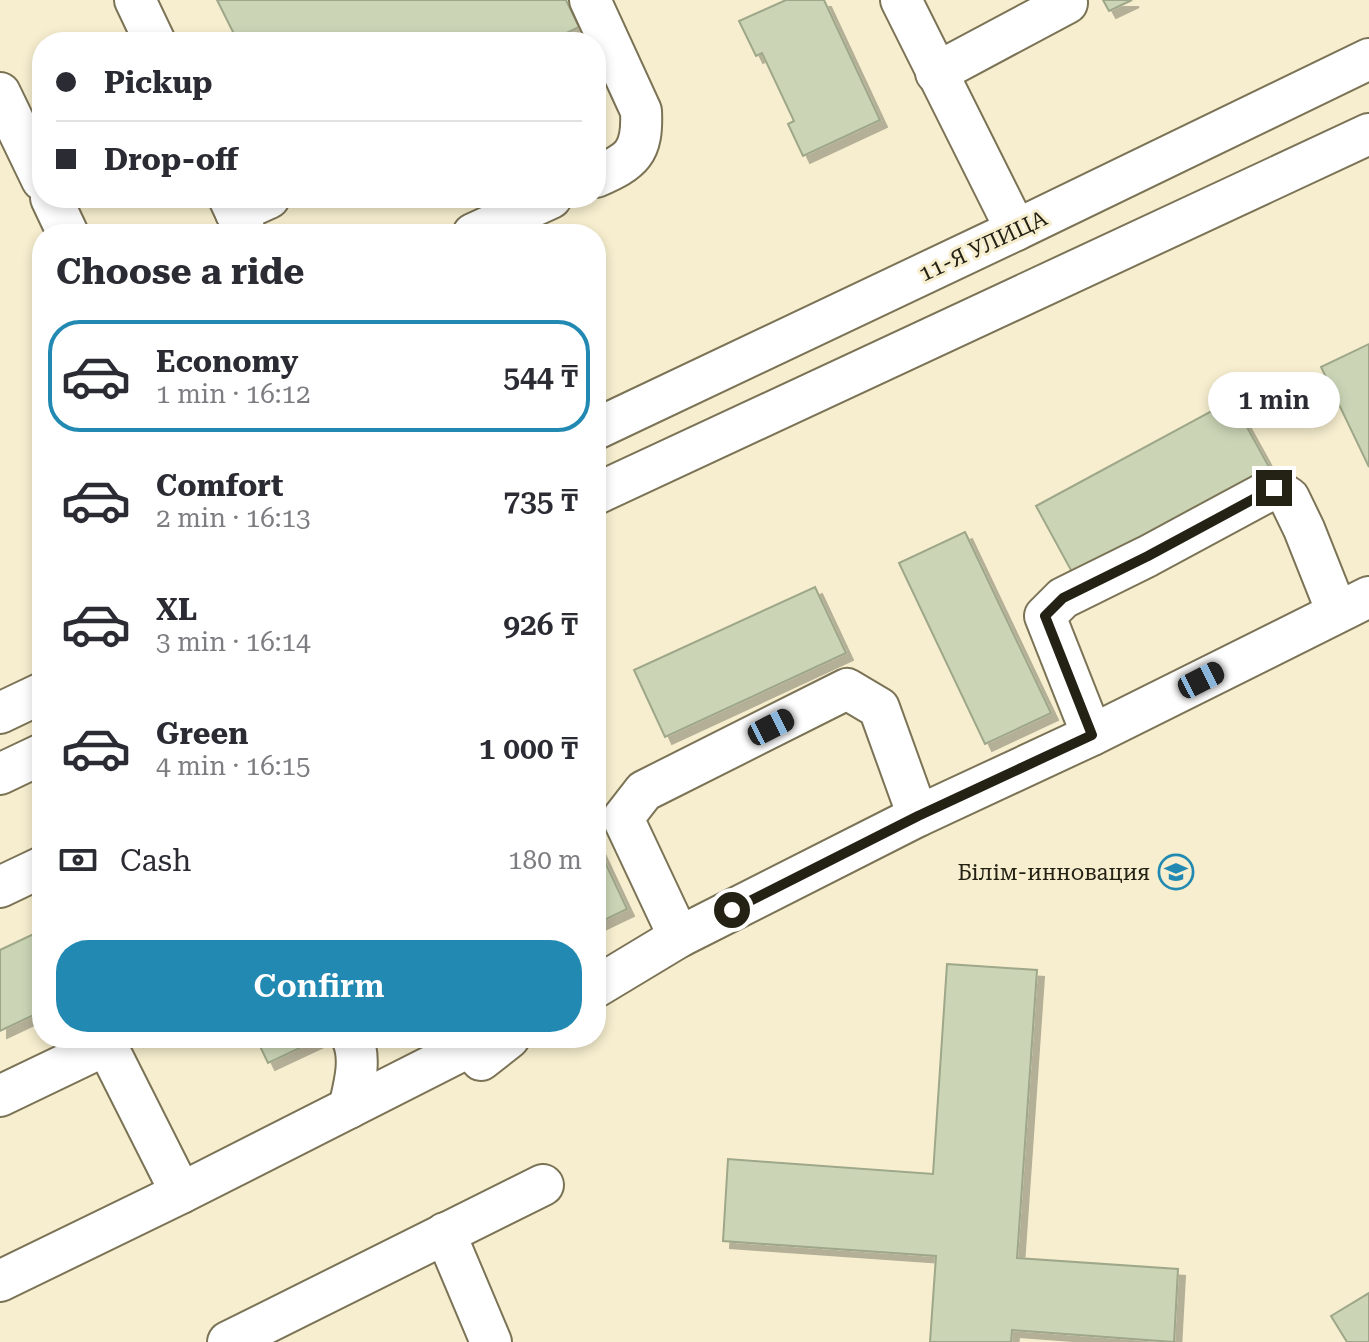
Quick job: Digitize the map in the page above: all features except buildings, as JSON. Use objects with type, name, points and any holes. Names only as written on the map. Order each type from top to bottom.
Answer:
[{"type":"street","points":[[135,0],[150,32]]},
{"type":"street","points":[[590,0],[599,32]]},
{"type":"street","points":[[901,0],[1016,230]]},
{"type":"street","points":[[936,73],[1067,3],[1066,0]]},
{"type":"street","points":[[606,51],[641,111],[642,129],[638,149],[625,164],[606,173]]},
{"type":"street","name":"11-Я УЛИЦА","points":[[606,424],[1369,59]]},
{"type":"street","points":[[1,97],[32,160]]},
{"type":"street","points":[[606,489],[1369,134]]},
{"type":"street","points":[[495,224],[529,208]]},
{"type":"street","points":[[606,981],[679,937],[918,816],[1092,735],[1353,604],[1304,529],[1289,498],[1274,488],[1063,598],[1045,616],[1092,735]]},
{"type":"street","points":[[679,937],[623,818],[644,791],[847,689],[879,708],[918,816]]},
{"type":"street","points":[[0,713],[32,698]]},
{"type":"street","points":[[0,774],[32,759]]},
{"type":"street","points":[[0,887],[32,872]]},
{"type":"street","points":[[0,1096],[100,1048],[113,1058],[181,1193]]},
{"type":"street","points":[[349,1108],[355,1082],[357,1048]]},
{"type":"street","points":[[0,1281],[349,1108],[488,1048]]},
{"type":"street","points":[[252,1337],[445,1233],[543,1185]]},
{"type":"street","points":[[445,1233],[491,1342]]},
{"type":"place","name":"Білім-инновация","points":[[1176,872]]},
{"type":"route","points":[[732,910],[918,816],[1092,735],[1045,616],[1063,598],[1274,488]]}]
